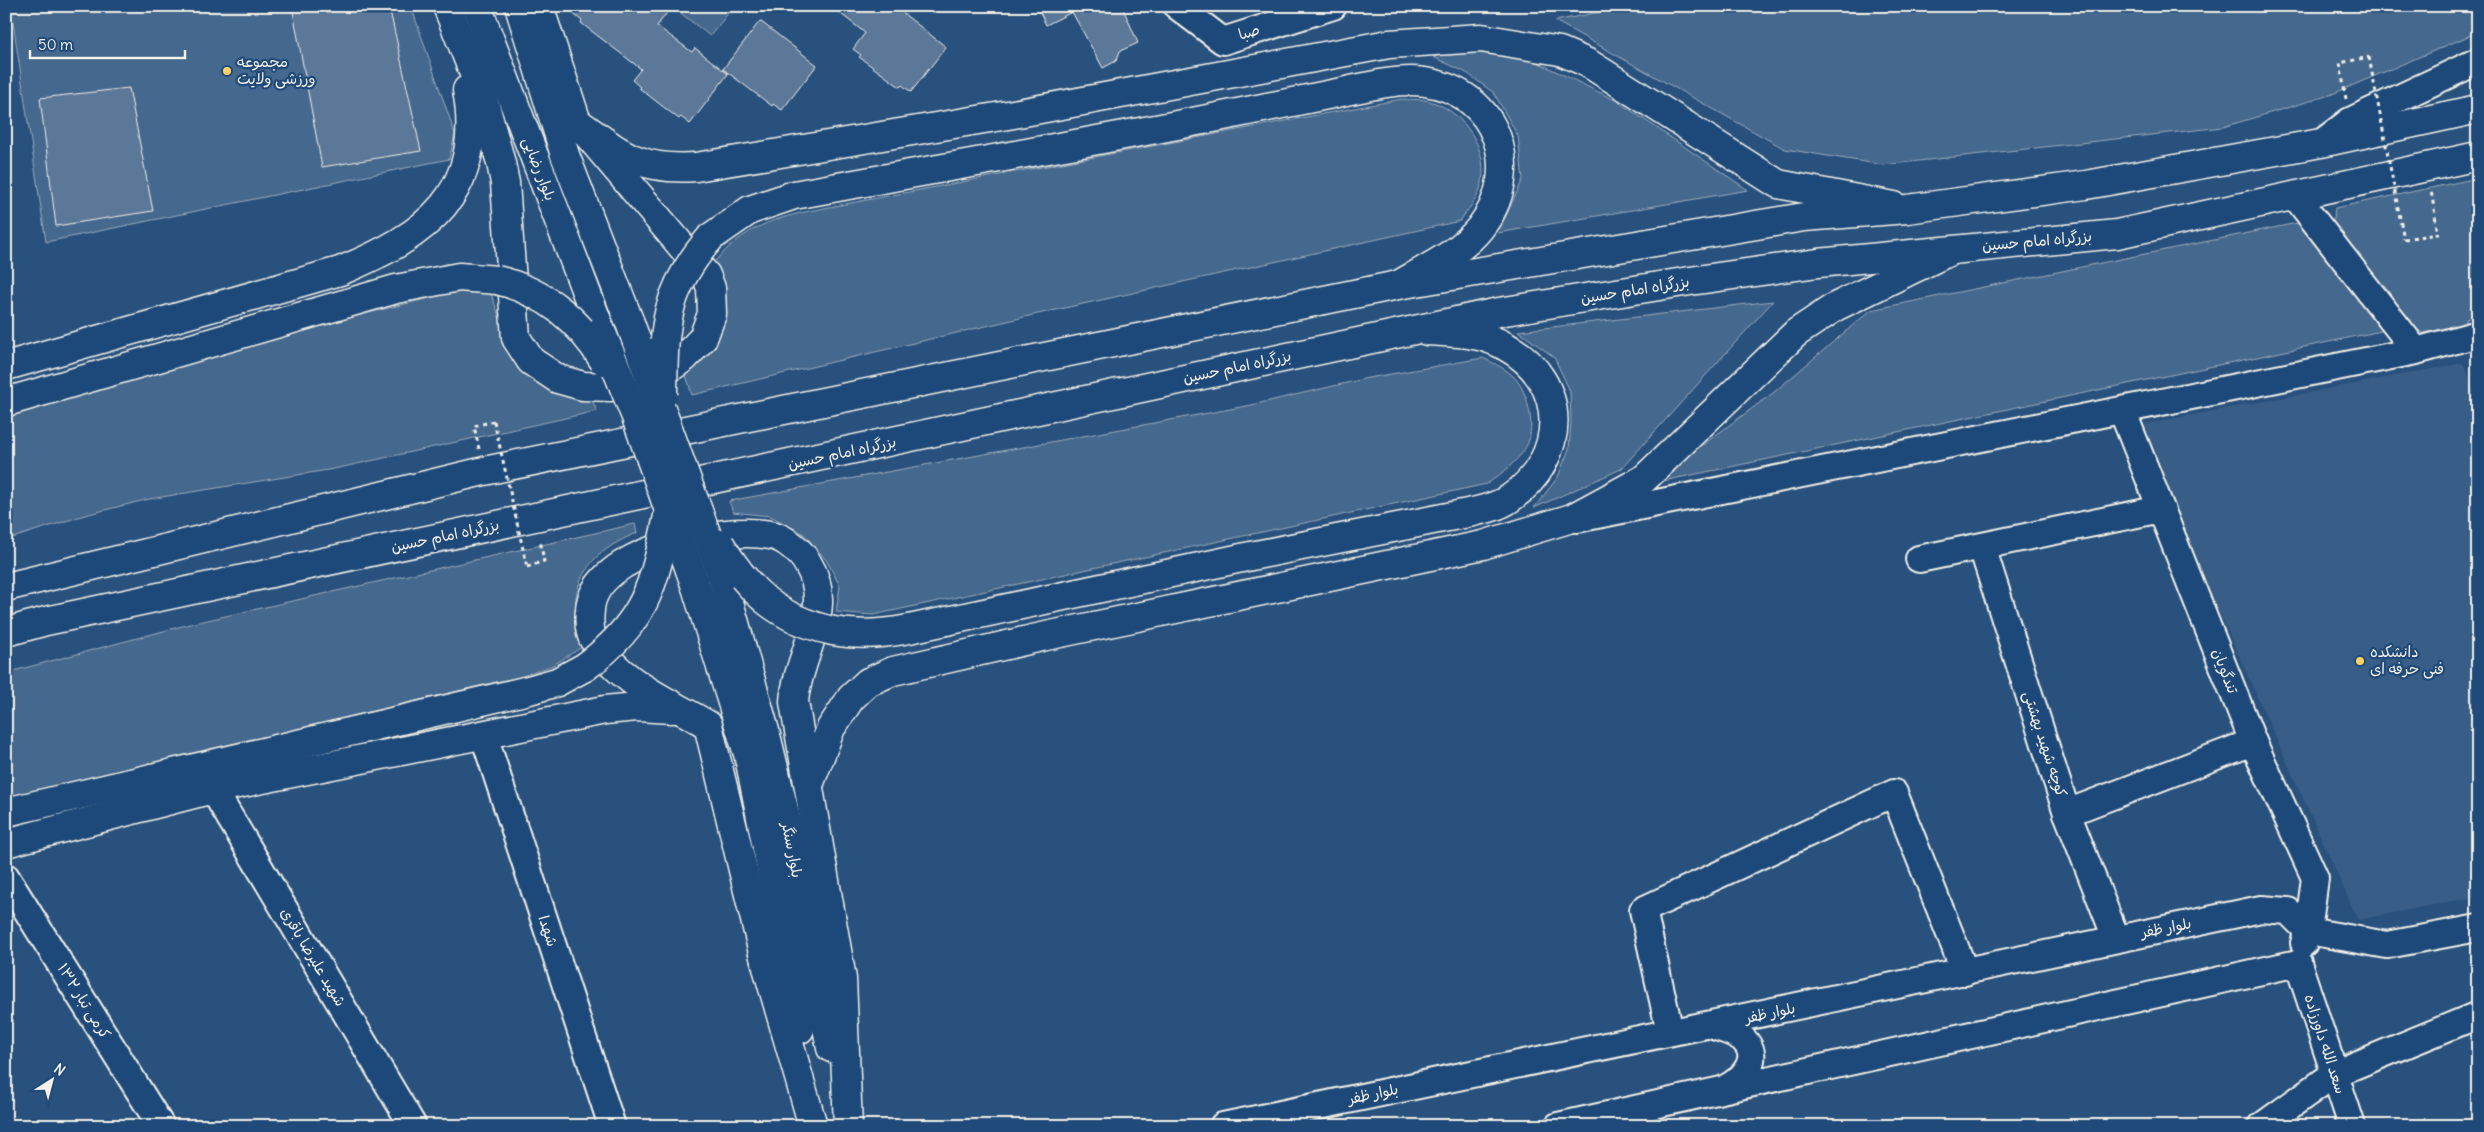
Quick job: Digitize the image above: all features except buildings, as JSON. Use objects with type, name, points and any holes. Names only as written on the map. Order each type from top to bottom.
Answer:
[{"type":"main road","points":[[446,6],[481,91],[501,163],[505,183],[516,338],[531,361],[558,379],[583,386],[610,387],[640,381],[656,375],[684,358],[703,338],[712,314],[713,302],[706,275],[577,122],[539,6]]},
{"type":"main road","points":[[6,366],[340,271],[401,243],[433,218],[457,187],[468,155],[472,133],[466,82],[446,6]]},
{"type":"main road","name":"بلوار رضایی","points":[[477,6],[601,331],[636,417]]},
{"type":"main road","name":"بلوار رضایی","points":[[518,6],[565,155],[697,506]]},
{"type":"main road","points":[[577,122],[635,160],[665,168],[696,167],[1008,115],[1389,44],[1481,38],[1551,49],[1588,63],[1778,184],[1907,209]]},
{"type":"main road","points":[[662,410],[663,341],[669,310],[681,277],[711,237],[750,210],[794,195],[1188,123],[1387,83],[1426,82],[1446,87],[1464,96],[1482,112],[1494,131],[1502,151],[1503,169],[1500,190],[1493,208],[1479,229],[1450,255],[1398,285]]},
{"type":"main road","points":[[6,587],[484,471],[1398,285],[1804,217],[1907,209],[2086,185],[2321,143],[2478,109]]},
{"type":"main road","name":"بزرگراه امام حسین","points":[[6,632],[46,620],[979,424],[1064,404],[1499,312],[1690,281],[1818,263],[2117,234],[2478,156]]},
{"type":"main road","points":[[809,786],[831,728],[850,698],[868,682],[893,671],[1055,634],[1483,545],[1572,518],[1644,479],[1796,333],[1835,306],[1954,249]]},
{"type":"main road","points":[[6,402],[396,288],[458,277],[497,280],[517,285],[547,300],[578,325],[590,338],[636,417]]},
{"type":"main road","points":[[697,506],[736,568],[760,596],[774,608],[812,626],[852,635],[871,635],[909,630],[1251,556],[1473,512],[1508,500],[1530,482],[1543,464],[1550,446],[1554,424],[1553,401],[1543,380],[1526,361],[1506,346],[1482,335],[1413,330]]},
{"type":"main road","name":"بلوار سنگر","points":[[636,417],[695,584],[749,758],[789,959],[814,1126]]},
{"type":"main road","name":"بلوار سنگر","points":[[697,506],[722,578],[765,731],[787,822],[847,1126]]},
{"type":"main road","points":[[6,812],[557,682],[585,666],[610,648],[632,624],[652,585],[669,511]]},
{"type":"main road","points":[[814,1126],[764,957],[708,725],[655,696],[634,682],[615,666],[593,639],[589,619],[590,600],[597,585],[608,572],[640,554],[696,539],[742,532],[772,535],[790,544],[808,563],[816,584],[819,607],[795,687],[795,722],[809,786],[842,980],[847,1126]]},
{"type":"main road","points":[[6,843],[214,789],[622,708],[655,707],[685,711]]},
{"type":"street","name":"صبا","points":[[1177,6],[1223,40],[1332,6]]},
{"type":"street","points":[[2321,143],[2350,121],[2478,61]]},
{"type":"street","points":[[2295,196],[2416,351]]},
{"type":"street","points":[[1557,522],[2416,351],[2478,334]]},
{"type":"street","name":"تندگویان","points":[[2122,410],[2252,742],[2315,878],[2308,931]]},
{"type":"street","points":[[1919,559],[2161,509]]},
{"type":"street","name":"کوچه شهید بهشتی","points":[[1982,547],[2067,813],[2116,938]]},
{"type":"street","name":"شهدا","points":[[484,736],[612,1126]]},
{"type":"street","points":[[2067,813],[2252,742]]},
{"type":"street","name":"شهید علیرضا باقری","points":[[214,789],[413,1126]]},
{"type":"street","points":[[1670,1032],[1643,910],[1894,793],[1965,972]]},
{"type":"street","name":"کرمی تبار ۱۳۲","points":[[6,877],[161,1126]]},
{"type":"street","name":"بلوار ظفر","points":[[1223,1126],[2261,909],[2288,911],[2308,931]]},
{"type":"street","points":[[1558,1126],[1644,1117],[1723,1090],[2298,963],[2308,931],[2387,945],[2478,928]]},
{"type":"street","name":"سعد الله داورزاده","points":[[2298,963],[2352,1126]]},
{"type":"street","points":[[2262,1126],[2334,1074],[2478,1015]]},
{"type":"street","points":[[1711,1025],[1737,1035],[1745,1041],[1749,1052],[1750,1064],[1746,1073],[1738,1082],[1723,1090]]},
{"type":"path","points":[[2350,121],[2340,63],[2369,57],[2404,239],[2438,234],[2426,167]]},
{"type":"path","points":[[474,426],[494,421],[527,567],[544,562]]},
{"type":"shaded area","name":"مجموعه ورزشی ولایت","points":[[26,6],[411,6],[455,134],[449,159],[46,242],[11,9]]},
{"type":"shaded area","points":[[682,6],[734,6],[710,36],[678,11]]},
{"type":"shaded area","points":[[1629,6],[2478,6],[2478,32],[2330,95],[2223,127],[1883,165],[1785,149],[1555,21]]},
{"type":"shaded area","points":[[1492,46],[1539,63],[1617,101],[1748,190],[1498,233],[1523,179],[1518,136],[1494,93],[1467,73],[1433,57]]},
{"type":"shaded area","points":[[1402,99],[1425,100],[1439,104],[1462,121],[1478,146],[1482,160],[1483,175],[1480,189],[1474,202],[1460,221],[1033,315],[692,395],[686,375],[702,360],[716,342],[721,332],[726,311],[724,290],[714,262],[738,240],[762,225],[788,216],[819,209]]},
{"type":"shaded area","points":[[2478,178],[2478,316],[2466,319],[2467,325],[2423,333],[2393,315],[2330,237],[2335,208]]},
{"type":"shaded area","points":[[2297,223],[2386,330],[1663,481],[1675,471],[1674,466],[1773,393],[1871,310]]},
{"type":"shaded area","points":[[458,291],[491,294],[511,348],[591,398],[597,411],[334,469],[149,499],[85,515],[6,540],[6,415],[348,318]]},
{"type":"shaded area","points":[[1773,301],[1621,469],[1534,508],[1558,477],[1569,449],[1571,422],[1570,391],[1554,357],[1518,331]]},
{"type":"shaded area","points":[[1483,358],[1500,366],[1520,384],[1529,408],[1531,424],[1529,440],[1522,453],[1511,465],[1487,484],[873,615],[836,612],[840,586],[827,561],[804,534],[770,516],[733,512],[729,501],[1252,405],[1368,378]]},
{"type":"shaded area","name":"دانشکده فنی حرفه ای","points":[[2463,363],[2478,397],[2478,896],[2358,920],[2135,426]]},
{"type":"shaded area","points":[[635,524],[637,533],[603,552],[582,577],[577,592],[575,608],[582,647],[553,665],[523,676],[6,798],[6,673],[190,624]]},
{"type":"place","name":"مجموعه ورزشی ولایت","points":[[227,71]]},
{"type":"place","name":"دانشکده فنی حرفه ای","points":[[2360,661]]}]
